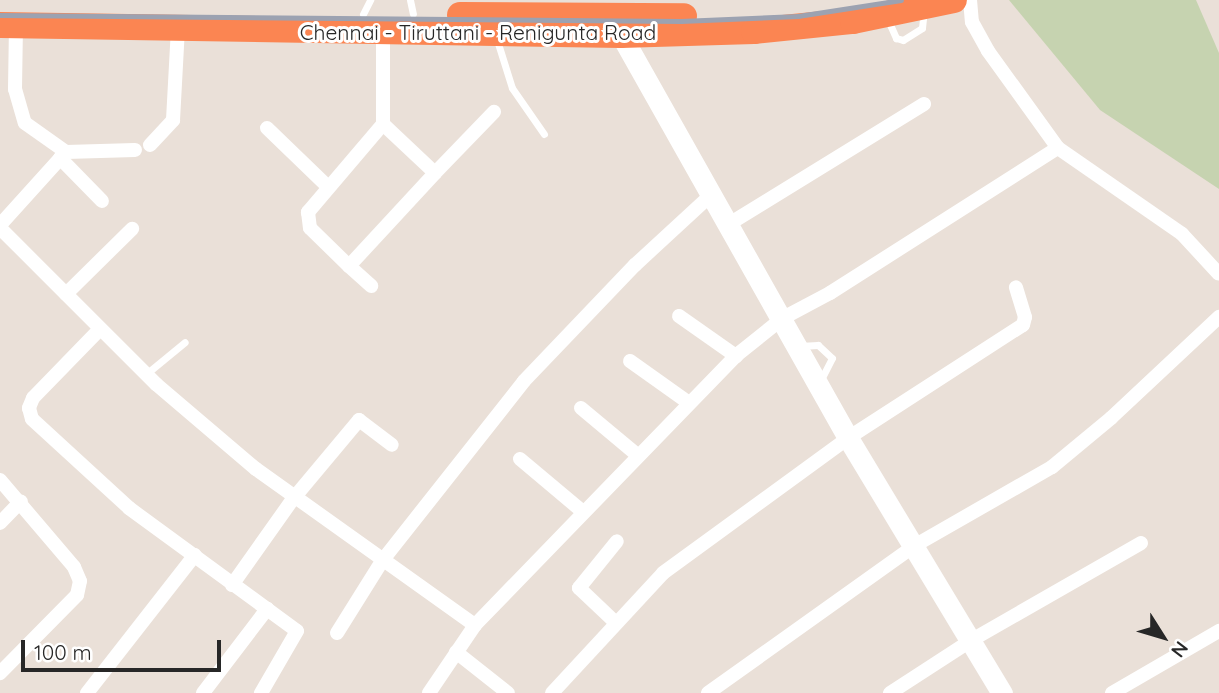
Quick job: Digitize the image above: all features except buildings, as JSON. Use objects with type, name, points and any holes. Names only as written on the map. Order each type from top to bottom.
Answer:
[{"type":"highway","name":"Chennai - Tiruttani - Renigunta Road","points":[[5,20],[412,7],[621,26],[754,31],[881,8],[924,9],[954,0]]},
{"type":"highway","name":"Chennai - Tiruttani - Renigunta Road","points":[[5,20],[178,29],[383,32],[495,33],[621,26]]},
{"type":"street","points":[[970,0],[972,22],[988,51],[1058,148],[1182,234],[1219,274]]},
{"type":"street","points":[[5,20],[19,112],[31,129],[63,155],[102,201]]},
{"type":"street","points":[[621,26],[848,438],[1002,693]]},
{"type":"street","points":[[150,145],[173,120],[178,29]]},
{"type":"street","points":[[371,286],[307,220],[327,187],[383,124],[383,32]]},
{"type":"street","points":[[729,224],[924,104]]},
{"type":"street","points":[[349,265],[494,111]]},
{"type":"street","points":[[383,124],[435,173]]},
{"type":"street","points":[[267,128],[327,187]]},
{"type":"street","points":[[429,693],[475,625],[636,454],[736,356],[783,318],[860,275],[1058,148]]},
{"type":"street","points":[[135,150],[63,155],[0,226],[145,374],[293,499],[475,625]]},
{"type":"street","points":[[337,633],[382,561],[524,381],[616,284],[712,194]]},
{"type":"street","points":[[66,294],[132,229]]},
{"type":"street","points":[[552,693],[663,573],[848,438],[1023,325],[1026,317],[1016,287]]},
{"type":"street","points":[[679,316],[736,356]]},
{"type":"street","points":[[708,693],[914,546],[1052,467],[1111,418],[1219,317]]},
{"type":"street","points":[[100,329],[33,398],[29,408],[33,419],[82,468],[232,585],[297,631],[261,693]]},
{"type":"street","points":[[630,361],[689,402]]},
{"type":"street","points":[[581,408],[636,454]]},
{"type":"street","points":[[232,585],[293,499],[359,419],[392,445]]},
{"type":"street","points":[[520,459],[582,511]]},
{"type":"street","points":[[0,480],[21,501],[80,581],[77,595],[0,673]]},
{"type":"street","points":[[0,523],[21,501]]},
{"type":"street","points":[[616,624],[579,588],[617,541]]},
{"type":"street","points":[[890,693],[970,641],[1140,543]]},
{"type":"street","points":[[87,693],[195,555]]},
{"type":"street","points":[[203,693],[267,609]]},
{"type":"street","points":[[1112,693],[1219,631]]},
{"type":"street","points":[[456,652],[508,693]]},
{"type":"lane","points":[[495,33],[513,88],[544,134]]},
{"type":"lane","points":[[145,374],[185,342]]},
{"type":"green space","points":[[1009,0],[1196,0],[1219,53],[1219,189],[1100,110]]},
{"type":"railway","points":[[0,15],[681,21],[798,16],[901,0]]}]
